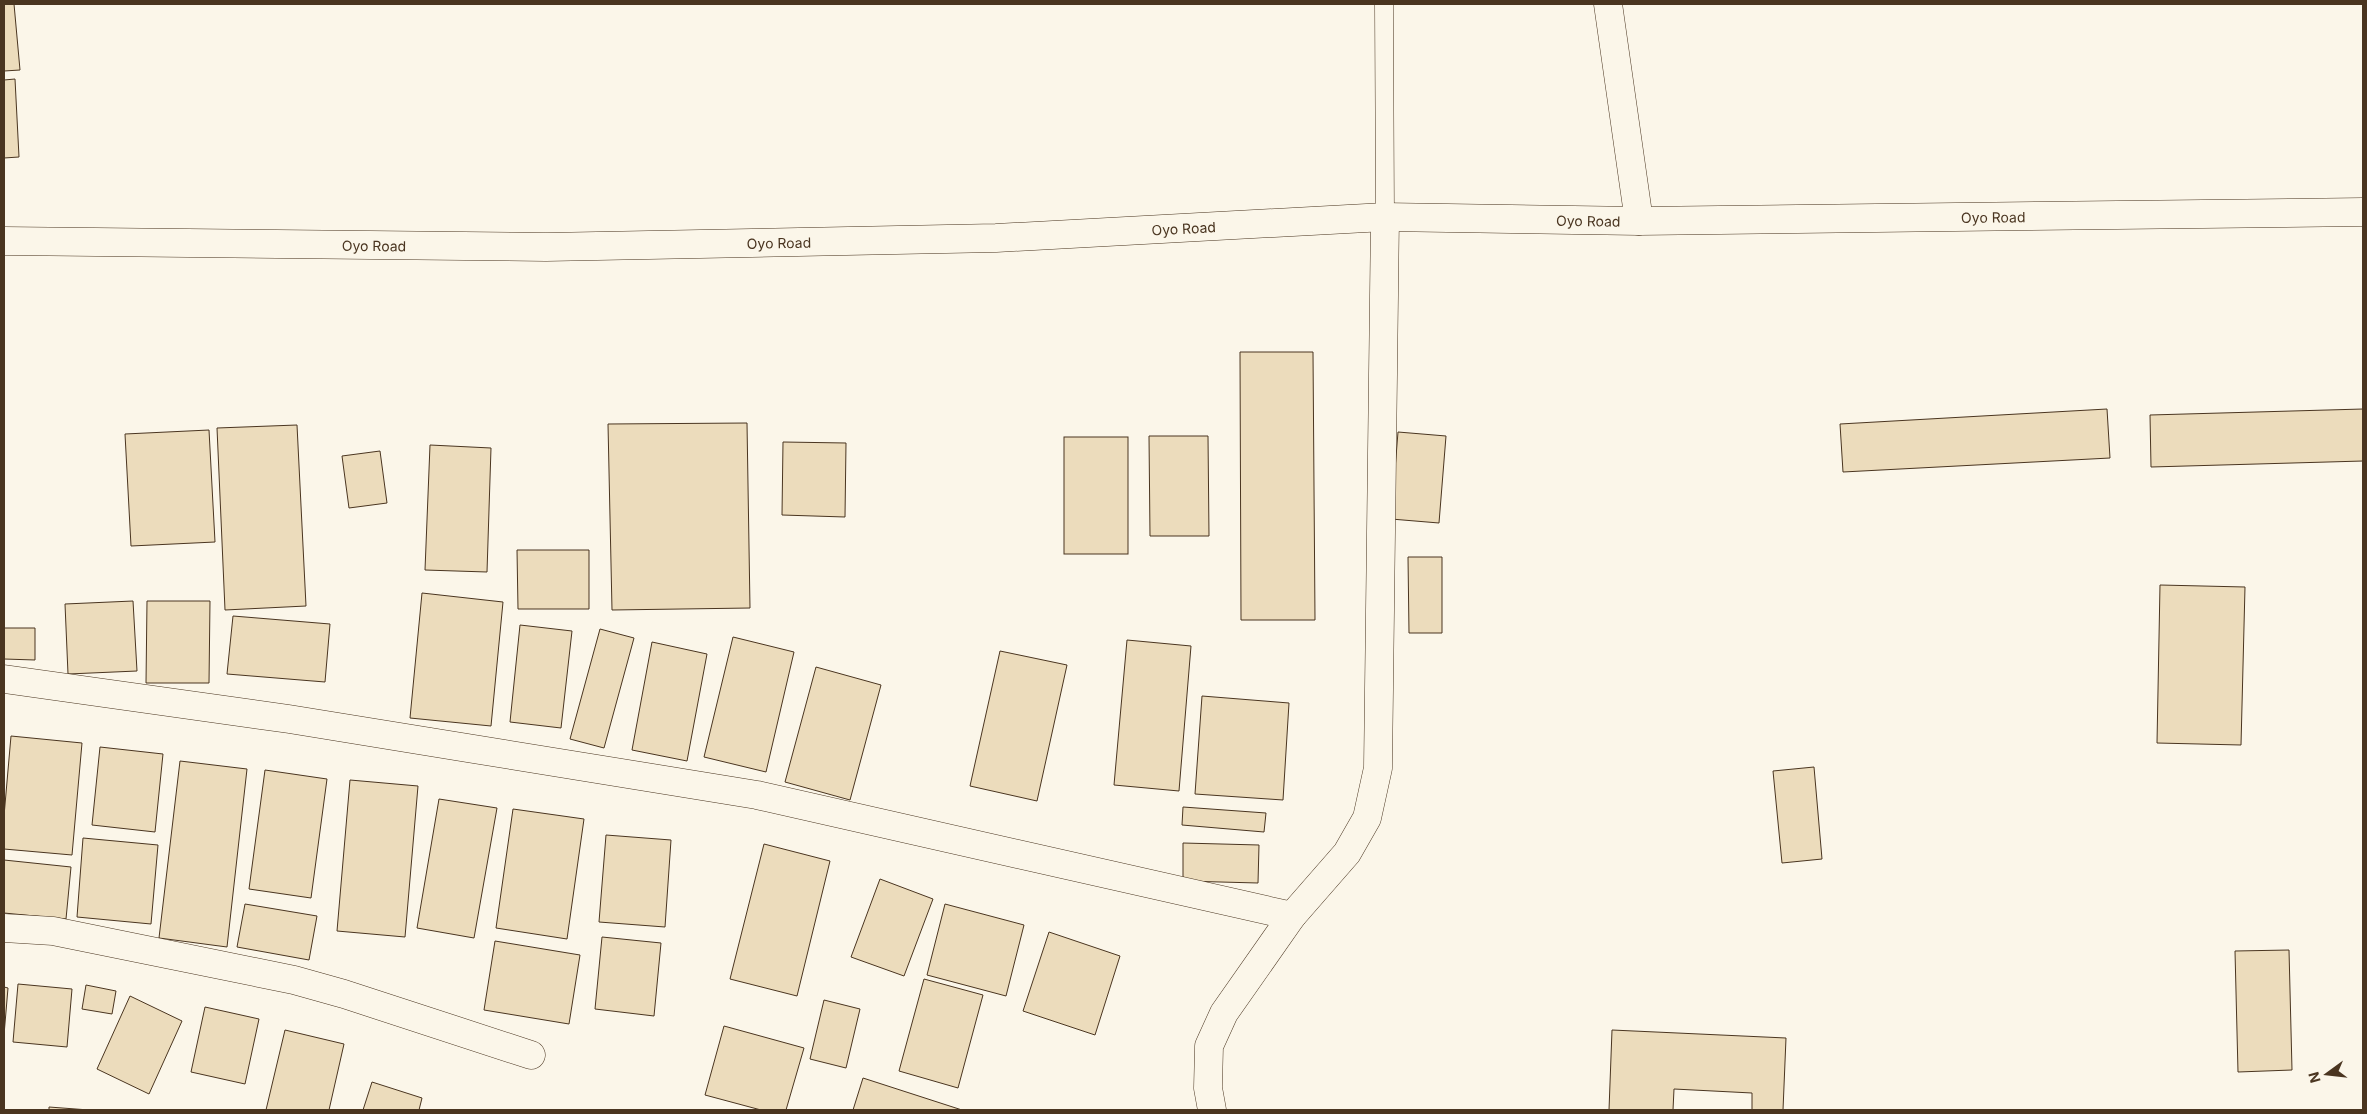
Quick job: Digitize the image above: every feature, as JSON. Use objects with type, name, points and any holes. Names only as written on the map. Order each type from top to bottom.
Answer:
[{"type":"main road","points":[[1608,4],[1639,221]]},
{"type":"main road","name":"Oyo Road","points":[[4,242],[546,248],[996,238],[1386,217],[1639,221],[2363,212]]},
{"type":"main road","points":[[1212,1110],[1208,1088],[1209,1046],[1224,1014],[1292,916],[1347,853],[1367,818],[1378,768],[1386,217]]},
{"type":"main road","points":[[4,680],[289,718],[757,795],[1292,916]]},
{"type":"main road","points":[[4,928],[53,930],[294,980],[344,994],[531,1055]]},
{"type":"lane","points":[[1384,4],[1386,217]]},
{"type":"building","points":[[4,4],[14,4],[20,70],[4,71]]},
{"type":"building","points":[[15,79],[19,157],[4,158],[4,80]]},
{"type":"building","points":[[1240,352],[1313,352],[1315,620],[1241,620]]},
{"type":"building","points":[[2107,409],[2110,458],[1843,472],[1840,424]]},
{"type":"building","points":[[2363,409],[2363,461],[2151,467],[2150,415]]},
{"type":"building","points":[[747,423],[750,608],[612,610],[608,424]]},
{"type":"building","points":[[297,425],[306,606],[225,610],[217,428]]},
{"type":"building","points":[[209,430],[215,542],[131,546],[125,434]]},
{"type":"building","points":[[1398,432],[1446,436],[1439,523],[1391,519]]},
{"type":"building","points":[[1149,436],[1208,436],[1209,536],[1150,536]]},
{"type":"building","points":[[1064,437],[1128,437],[1128,554],[1064,554]]},
{"type":"building","points":[[783,442],[846,443],[845,517],[782,515]]},
{"type":"building","points":[[430,445],[491,448],[487,572],[425,570]]},
{"type":"building","points":[[380,451],[387,503],[349,508],[342,456]]},
{"type":"building","points":[[517,550],[589,550],[589,609],[518,609]]},
{"type":"building","points":[[1408,557],[1442,557],[1442,633],[1409,633]]},
{"type":"building","points":[[2160,585],[2245,587],[2241,745],[2157,743]]},
{"type":"building","points":[[422,593],[503,602],[491,726],[410,718]]},
{"type":"building","points":[[133,601],[137,671],[68,674],[65,604]]},
{"type":"building","points":[[147,601],[210,601],[209,683],[146,683]]},
{"type":"building","points":[[233,616],[330,624],[325,682],[227,674]]},
{"type":"building","points":[[520,625],[572,631],[561,728],[510,722]]},
{"type":"building","points":[[4,628],[35,628],[35,660],[4,659]]},
{"type":"building","points":[[600,629],[634,638],[604,748],[570,739]]},
{"type":"building","points":[[733,637],[794,652],[766,772],[704,757]]},
{"type":"building","points":[[1127,640],[1191,646],[1179,791],[1114,785]]},
{"type":"building","points":[[652,642],[707,654],[687,761],[632,750]]},
{"type":"building","points":[[1000,651],[1067,665],[1037,801],[970,786]]},
{"type":"building","points":[[816,667],[881,685],[850,800],[785,782]]},
{"type":"building","points":[[1202,696],[1289,703],[1283,800],[1195,794]]},
{"type":"building","points":[[11,736],[82,743],[72,855],[4,849],[4,816]]},
{"type":"building","points":[[100,747],[163,754],[155,832],[92,825]]},
{"type":"building","points":[[180,761],[247,769],[227,947],[159,938]]},
{"type":"building","points":[[1814,767],[1822,859],[1782,863],[1773,771]]},
{"type":"building","points":[[265,770],[327,779],[311,898],[249,889]]},
{"type":"building","points":[[350,780],[418,786],[405,937],[337,931]]},
{"type":"building","points":[[439,799],[497,808],[474,938],[417,928]]},
{"type":"building","points":[[1183,807],[1266,813],[1264,832],[1182,825]]},
{"type":"building","points":[[513,809],[584,819],[567,939],[496,928]]},
{"type":"building","points":[[606,835],[671,840],[665,927],[599,922]]},
{"type":"building","points":[[83,838],[158,845],[151,924],[77,917]]},
{"type":"building","points":[[1183,843],[1259,845],[1258,883],[1183,881]]},
{"type":"building","points":[[764,844],[830,861],[797,996],[730,979]]},
{"type":"building","points":[[4,860],[71,867],[66,919],[4,913]]},
{"type":"building","points":[[880,879],[933,899],[904,976],[851,957]]},
{"type":"building","points":[[245,904],[317,916],[309,960],[237,947]]},
{"type":"building","points":[[945,904],[1024,925],[1006,996],[927,975]]},
{"type":"building","points":[[1049,932],[1120,956],[1095,1035],[1023,1011]]},
{"type":"building","points":[[602,937],[661,943],[654,1016],[595,1009]]},
{"type":"building","points":[[495,941],[580,955],[569,1024],[484,1010]]},
{"type":"building","points":[[2289,950],[2292,1070],[2238,1072],[2235,951]]},
{"type":"building","points":[[924,979],[983,995],[958,1088],[899,1071]]},
{"type":"building","points":[[18,984],[72,989],[67,1047],[13,1042]]},
{"type":"building","points":[[86,985],[116,991],[112,1014],[82,1009]]},
{"type":"building","points":[[4,987],[8,988],[4,1035]]},
{"type":"building","points":[[130,996],[182,1021],[149,1094],[97,1069]]},
{"type":"building","points":[[824,1000],[860,1009],[846,1068],[810,1059]]},
{"type":"building","points":[[205,1007],[259,1019],[245,1084],[191,1072]]},
{"type":"building","points":[[724,1026],[804,1048],[786,1110],[761,1110],[705,1095]]},
{"type":"building","points":[[285,1030],[344,1044],[329,1110],[266,1110]]},
{"type":"building","points":[[1612,1030],[1786,1038],[1783,1110],[1752,1110],[1752,1093],[1674,1089],[1673,1110],[1609,1110]]},
{"type":"building","points":[[863,1078],[962,1110],[853,1110]]},
{"type":"building","points":[[372,1082],[422,1098],[419,1110],[363,1110]]},
{"type":"building","points":[[49,1107],[89,1110],[49,1110]]}]
